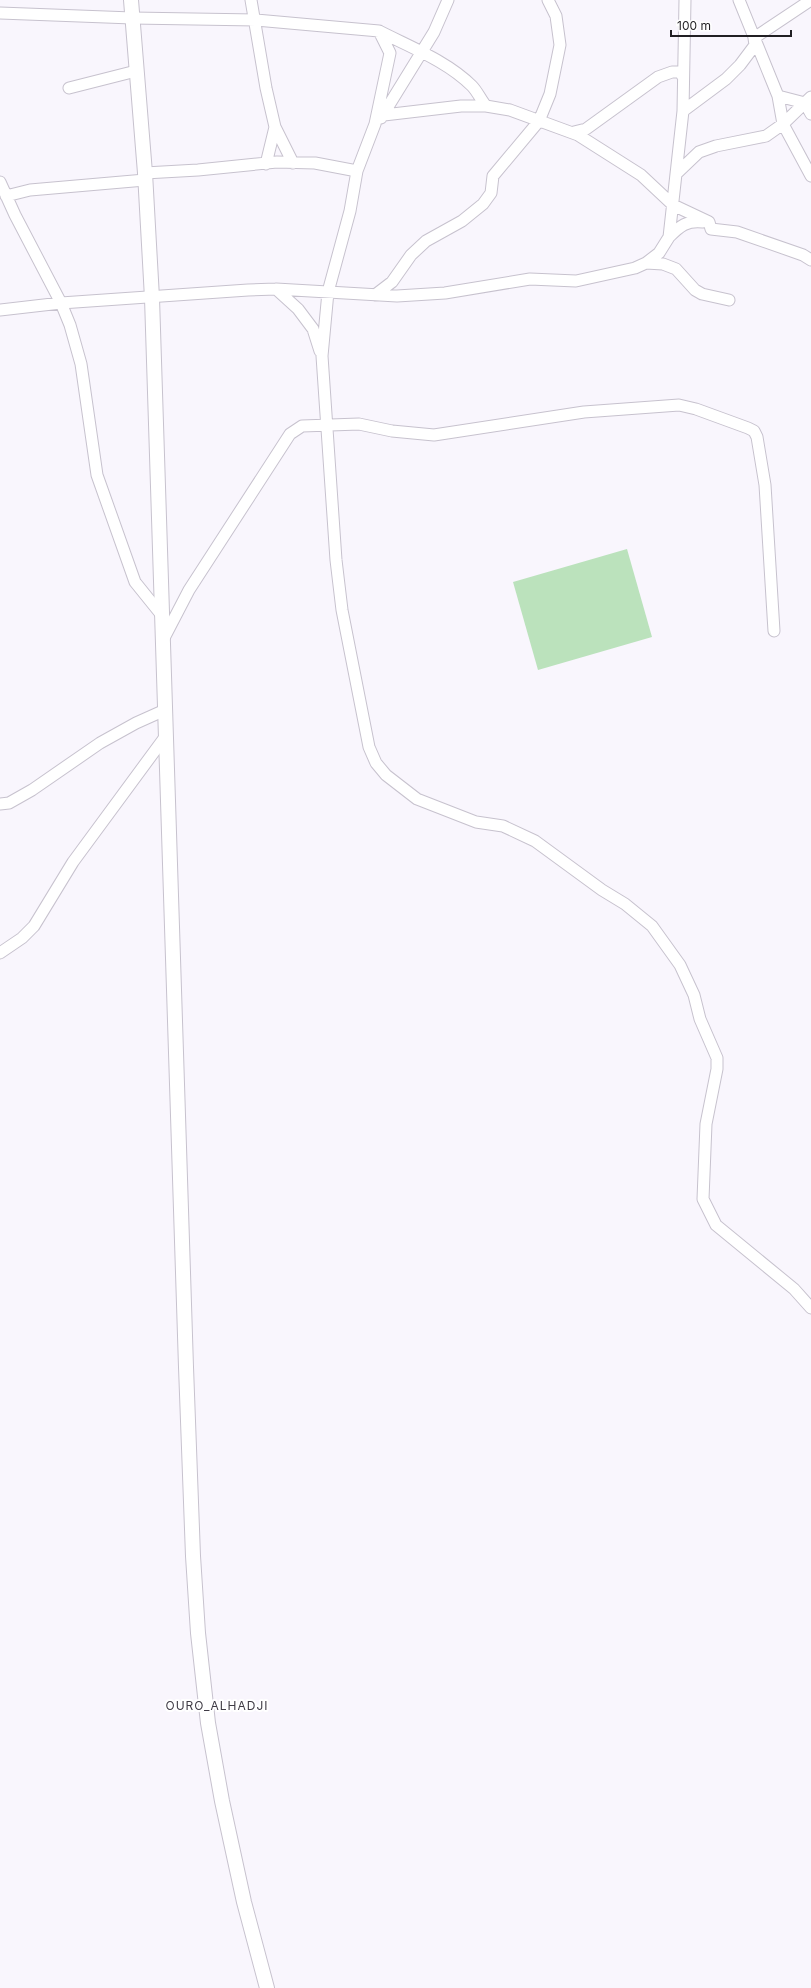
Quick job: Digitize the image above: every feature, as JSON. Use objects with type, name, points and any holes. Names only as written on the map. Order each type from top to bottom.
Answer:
[{"type":"main road","points":[[131,0],[145,176],[152,298],[160,613],[165,710],[193,1556],[198,1633],[208,1722],[222,1801],[244,1902],[267,1988]]},
{"type":"street","points":[[251,0],[256,20],[266,88],[275,127],[293,163]]},
{"type":"street","points":[[375,124],[384,115],[422,53],[434,32],[448,0]]},
{"type":"street","points":[[375,295],[392,282],[411,255],[426,241],[462,221],[483,204],[491,193],[493,176],[539,121],[550,94],[560,45],[556,16],[548,0]]},
{"type":"street","points":[[669,237],[683,110],[685,0]]},
{"type":"street","points":[[739,0],[778,96],[783,124],[811,176]]},
{"type":"street","points":[[754,38],[811,0]]},
{"type":"street","points":[[0,13],[132,18],[256,20],[379,31],[441,63],[473,86],[486,106]]},
{"type":"street","points":[[379,31],[390,53],[375,124],[357,171],[350,211],[328,292],[322,356],[328,425],[336,560],[342,610],[369,747],[376,763],[386,775],[417,800],[476,822],[503,826],[535,841],[602,890],[625,904],[652,926],[680,964],[694,995],[700,1019],[717,1058],[717,1070],[706,1124],[703,1199],[716,1225],[794,1289],[811,1308]]},
{"type":"street","points":[[683,110],[726,79],[740,65],[755,45],[754,38]]},
{"type":"street","points":[[69,88],[136,71]]},
{"type":"street","points":[[574,132],[586,129],[658,78],[672,72],[680,72],[683,77]]},
{"type":"street","points":[[778,96],[808,100]]},
{"type":"street","points":[[808,100],[811,114]]},
{"type":"street","points":[[677,173],[699,152],[716,146],[766,136],[783,124],[808,100]]},
{"type":"street","points":[[384,115],[461,106],[486,106],[510,110],[574,132],[641,175],[673,205],[708,222],[712,229],[737,232],[808,255]]},
{"type":"street","points":[[266,164],[275,127]]},
{"type":"street","points":[[6,196],[30,190],[198,170],[266,164],[315,163],[357,171]]},
{"type":"street","points":[[0,182],[61,303],[70,325],[82,364],[97,475],[135,582],[160,613]]},
{"type":"street","points":[[0,310],[61,303],[152,298],[248,290],[276,289],[397,296],[444,293],[530,279],[576,281],[635,268],[646,263],[659,253],[669,237],[686,223],[694,220],[708,222]]},
{"type":"street","points":[[646,263],[663,264],[676,269],[695,290],[702,294],[729,300]]},
{"type":"street","points":[[276,289],[298,309],[313,329],[322,356]]},
{"type":"street","points":[[162,641],[189,590],[290,434],[302,426],[359,424],[392,431],[434,435],[584,412],[679,405],[696,409],[748,428],[754,431],[757,437],[763,463],[774,631]]},
{"type":"street","points":[[0,804],[9,803],[32,790],[100,743],[136,723],[165,710]]},
{"type":"street","points":[[0,953],[22,938],[34,926],[73,862],[165,738]]},
{"type":"green space","points":[[627,549],[652,637],[538,670],[513,582]]},
{"type":"district","name":"OURO_ALHADJI","points":[[217,1706]]}]
